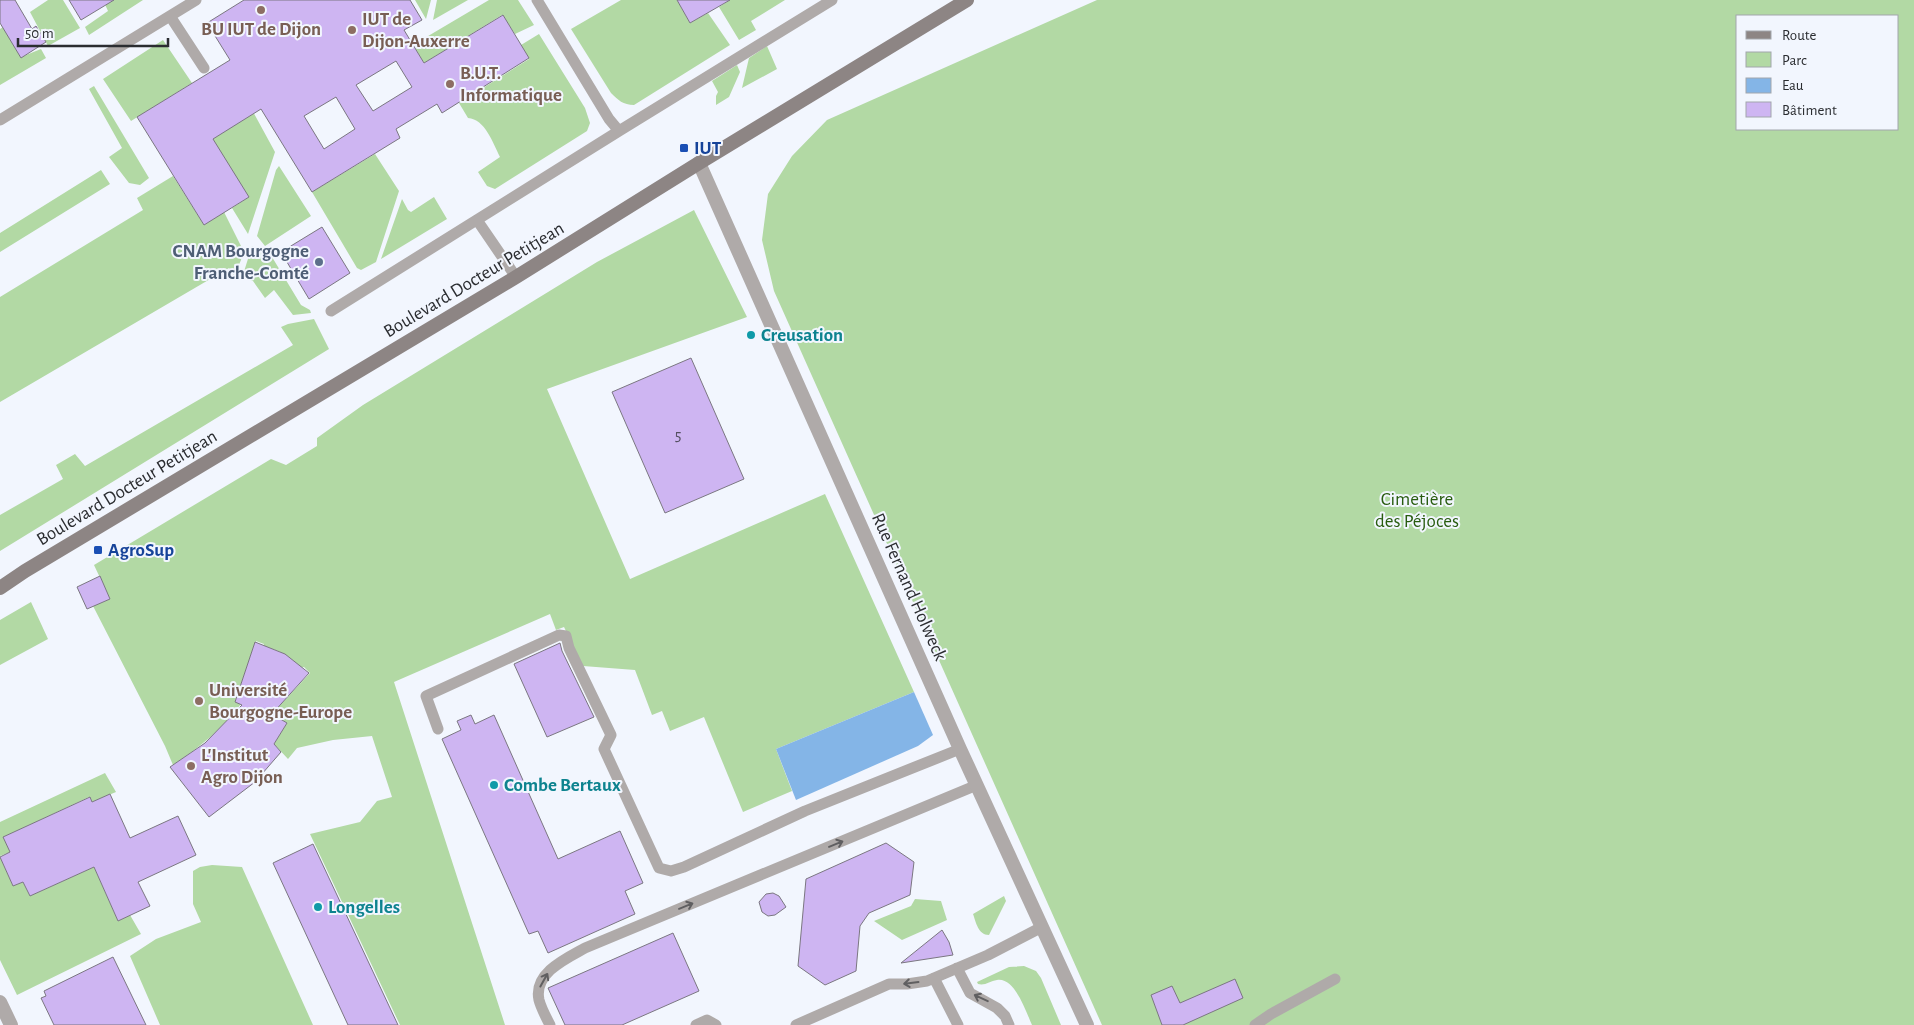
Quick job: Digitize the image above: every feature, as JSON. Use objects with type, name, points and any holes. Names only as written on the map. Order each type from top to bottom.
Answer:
[{"type":"main road","name":"Boulevard Docteur Petitjean","points":[[0,588],[42,560],[516,277],[967,0]]},
{"type":"street","name":"Rue Fernand Holweck","points":[[699,163],[960,749],[1087,1025]]},
{"type":"street","points":[[0,1002],[10,1025]]},
{"type":"lane","points":[[0,120],[196,0]]},
{"type":"lane","points":[[536,0],[608,119],[619,131]]},
{"type":"lane","points":[[331,311],[832,0]]},
{"type":"lane","points":[[170,16],[204,68]]},
{"type":"lane","points":[[477,220],[516,277]]},
{"type":"lane","points":[[438,729],[426,696],[559,635],[566,636],[569,648],[610,735],[604,749],[659,868],[671,872],[842,796],[960,749]]},
{"type":"lane","points":[[550,1025],[538,998],[541,984],[556,964],[570,956],[594,944],[977,785]]},
{"type":"lane","points":[[796,1025],[889,984],[927,981],[1042,927]]},
{"type":"lane","points":[[957,968],[970,993],[997,1008],[1005,1016],[1009,1025]]},
{"type":"lane","points":[[934,978],[958,1025]]},
{"type":"lane","points":[[1255,1025],[1271,1014],[1335,979]]},
{"type":"lane","points":[[696,1025],[707,1020],[716,1025]]},
{"type":"green space","points":[[48,0],[63,0],[80,28],[48,46],[30,12]]},
{"type":"green space","points":[[103,0],[143,0],[89,35],[85,27],[108,11]]},
{"type":"green space","points":[[415,0],[431,0],[426,19]]},
{"type":"green space","points":[[437,0],[468,0],[433,20]]},
{"type":"green space","points":[[489,0],[518,0],[534,25],[515,34],[502,15],[424,63],[415,48],[419,45],[418,42]]},
{"type":"green space","points":[[621,0],[677,0],[690,23],[708,13],[730,45],[634,105],[624,103],[611,93],[571,29]]},
{"type":"green space","points":[[730,0],[785,0],[751,21],[756,30],[739,40],[719,7]]},
{"type":"green space","name":"Cimetière des Péjoces","points":[[1097,0],[1914,0],[1914,1025],[1102,1025],[774,291],[762,240],[768,194],[792,156],[827,120]]},
{"type":"green space","points":[[3,27],[21,57],[41,49],[46,58],[0,85],[0,29]]},
{"type":"green space","points":[[539,34],[585,108],[590,123],[587,131],[495,189],[487,186],[478,172],[500,157],[484,127],[474,119],[468,118],[459,103],[529,59],[521,45]]},
{"type":"green space","points":[[163,40],[192,83],[131,121],[103,79]]},
{"type":"green space","points":[[767,46],[777,69],[742,88],[749,58]]},
{"type":"green space","points":[[737,65],[740,72],[729,97],[716,105],[718,92],[712,81]]},
{"type":"green space","points":[[94,86],[149,178],[140,185],[129,183],[109,157],[122,148],[89,89]]},
{"type":"green space","points":[[251,108],[275,152],[248,234],[232,208],[249,197],[204,145]]},
{"type":"green space","points":[[375,154],[399,191],[376,262],[361,270],[357,268],[312,192]]},
{"type":"green space","points":[[279,166],[311,216],[265,246],[257,236],[276,170]]},
{"type":"green space","points":[[101,170],[110,184],[0,252],[0,233]]},
{"type":"green space","points":[[173,176],[204,225],[224,212],[243,250],[234,276],[229,268],[0,402],[0,297],[143,210],[137,198]]},
{"type":"green space","points":[[434,197],[447,219],[381,259],[402,199],[411,212]]},
{"type":"green space","points":[[694,210],[747,317],[547,389],[630,579],[825,494],[914,692],[776,749],[792,791],[743,812],[704,717],[670,731],[662,711],[652,715],[635,670],[583,666],[564,627],[556,630],[550,614],[394,682],[505,1025],[400,1025],[310,834],[360,822],[377,801],[392,797],[372,736],[333,740],[297,748],[288,759],[274,744],[287,723],[272,714],[310,673],[284,654],[263,647],[264,644],[256,641],[235,701],[241,704],[210,738],[173,765],[93,606],[110,599],[94,565],[271,459],[286,465],[317,446],[317,438],[363,405],[597,262]]},
{"type":"green space","points":[[252,246],[272,257],[301,305],[310,310],[311,313],[293,315],[274,290],[265,298],[253,281],[242,278]]},
{"type":"green space","points":[[314,319],[329,349],[0,551],[0,515],[63,479],[56,465],[75,454],[85,466],[293,345],[281,327]]},
{"type":"green space","points":[[31,602],[48,639],[0,665],[0,620]]},
{"type":"green space","points":[[105,773],[116,792],[92,802],[89,797],[4,837],[10,852],[0,856],[0,822]]},
{"type":"green space","points":[[0,857],[13,886],[23,882],[30,896],[94,867],[118,921],[130,915],[141,934],[17,995],[0,960]]},
{"type":"green space","points":[[212,865],[242,867],[313,1025],[160,1025],[130,956],[156,939],[201,922],[193,904],[193,871],[200,867]]},
{"type":"green space","points":[[1004,896],[1006,901],[989,935],[982,933],[973,914]]},
{"type":"green space","points":[[915,899],[941,901],[947,920],[902,940],[874,921],[911,906]]},
{"type":"green space","points":[[1024,966],[1036,971],[1041,978],[1061,1025],[1032,1025],[1019,996],[1009,984],[997,980],[983,984],[978,984],[977,982],[1009,967]]},
{"type":"water","points":[[914,692],[933,735],[918,746],[796,800],[776,749]]},
{"type":"building","points":[[0,0],[15,0],[32,29],[36,26],[46,42],[21,58],[0,23]]},
{"type":"building","points":[[69,0],[114,0],[81,20]]},
{"type":"building","points":[[244,0],[410,0],[422,20],[404,30],[424,63],[503,15],[529,58],[442,113],[437,104],[396,129],[400,138],[312,192],[261,109],[213,139],[249,197],[204,225],[137,117],[230,60],[207,23]],"holes":[[[396,61],[412,87],[373,111],[356,85]],[[336,97],[355,129],[324,149],[304,116]]]},
{"type":"building","points":[[677,0],[730,0],[690,23]]},
{"type":"building","points":[[322,227],[350,273],[309,299],[281,252]]},
{"type":"building","points":[[691,358],[744,479],[665,513],[612,392]]},
{"type":"building","points":[[100,576],[110,599],[87,609],[77,587]]},
{"type":"building","points":[[255,642],[285,654],[309,673],[272,714],[287,723],[274,744],[281,752],[255,782],[209,817],[170,767],[205,743],[242,705],[235,702]]},
{"type":"building","points":[[560,643],[562,651],[594,717],[547,737],[514,664]]},
{"type":"building","name":"Combe Bertaux","points":[[471,715],[475,724],[494,715],[558,859],[620,831],[643,883],[625,891],[635,914],[548,953],[538,931],[529,934],[442,739],[461,730],[457,721]]},
{"type":"building","points":[[110,794],[130,838],[178,816],[196,855],[138,882],[150,906],[118,921],[94,867],[30,896],[23,882],[13,886],[0,857],[10,852],[3,837],[90,797],[92,802]]},
{"type":"building","points":[[886,843],[914,862],[910,895],[869,913],[860,926],[856,971],[825,985],[798,966],[806,879]]},
{"type":"building","name":"Longelles","points":[[313,844],[398,1025],[348,1025],[273,863]]},
{"type":"building","points":[[773,893],[779,896],[786,907],[775,915],[768,916],[762,912],[759,902],[766,894]]},
{"type":"building","points":[[942,930],[949,942],[953,955],[901,963]]},
{"type":"building","points":[[673,933],[699,991],[622,1025],[565,1025],[548,988]]},
{"type":"building","points":[[113,957],[146,1025],[54,1025],[41,998],[46,996],[44,991]]},
{"type":"building","points":[[1235,979],[1243,998],[1183,1025],[1162,1025],[1151,995],[1172,986],[1180,1003]]},
{"type":"place","name":"BU IUT de Dijon","points":[[261,10]]},
{"type":"place","name":"IUT de Dijon-Auxerre","points":[[352,30]]},
{"type":"place","name":"B.U.T. Informatique","points":[[450,84]]},
{"type":"place","name":"IUT","points":[[684,148]]},
{"type":"place","name":"CNAM Bourgogne Franche-Comté","points":[[319,262]]},
{"type":"place","name":"Creusation","points":[[751,335]]},
{"type":"place","name":"AgroSup","points":[[98,550]]},
{"type":"place","name":"Université Bourgogne-Europe","points":[[199,701]]},
{"type":"place","name":"L'Institut Agro Dijon","points":[[191,766]]},
{"type":"place","name":"Combe Bertaux","points":[[494,785]]},
{"type":"place","name":"Longelles","points":[[318,907]]}]
